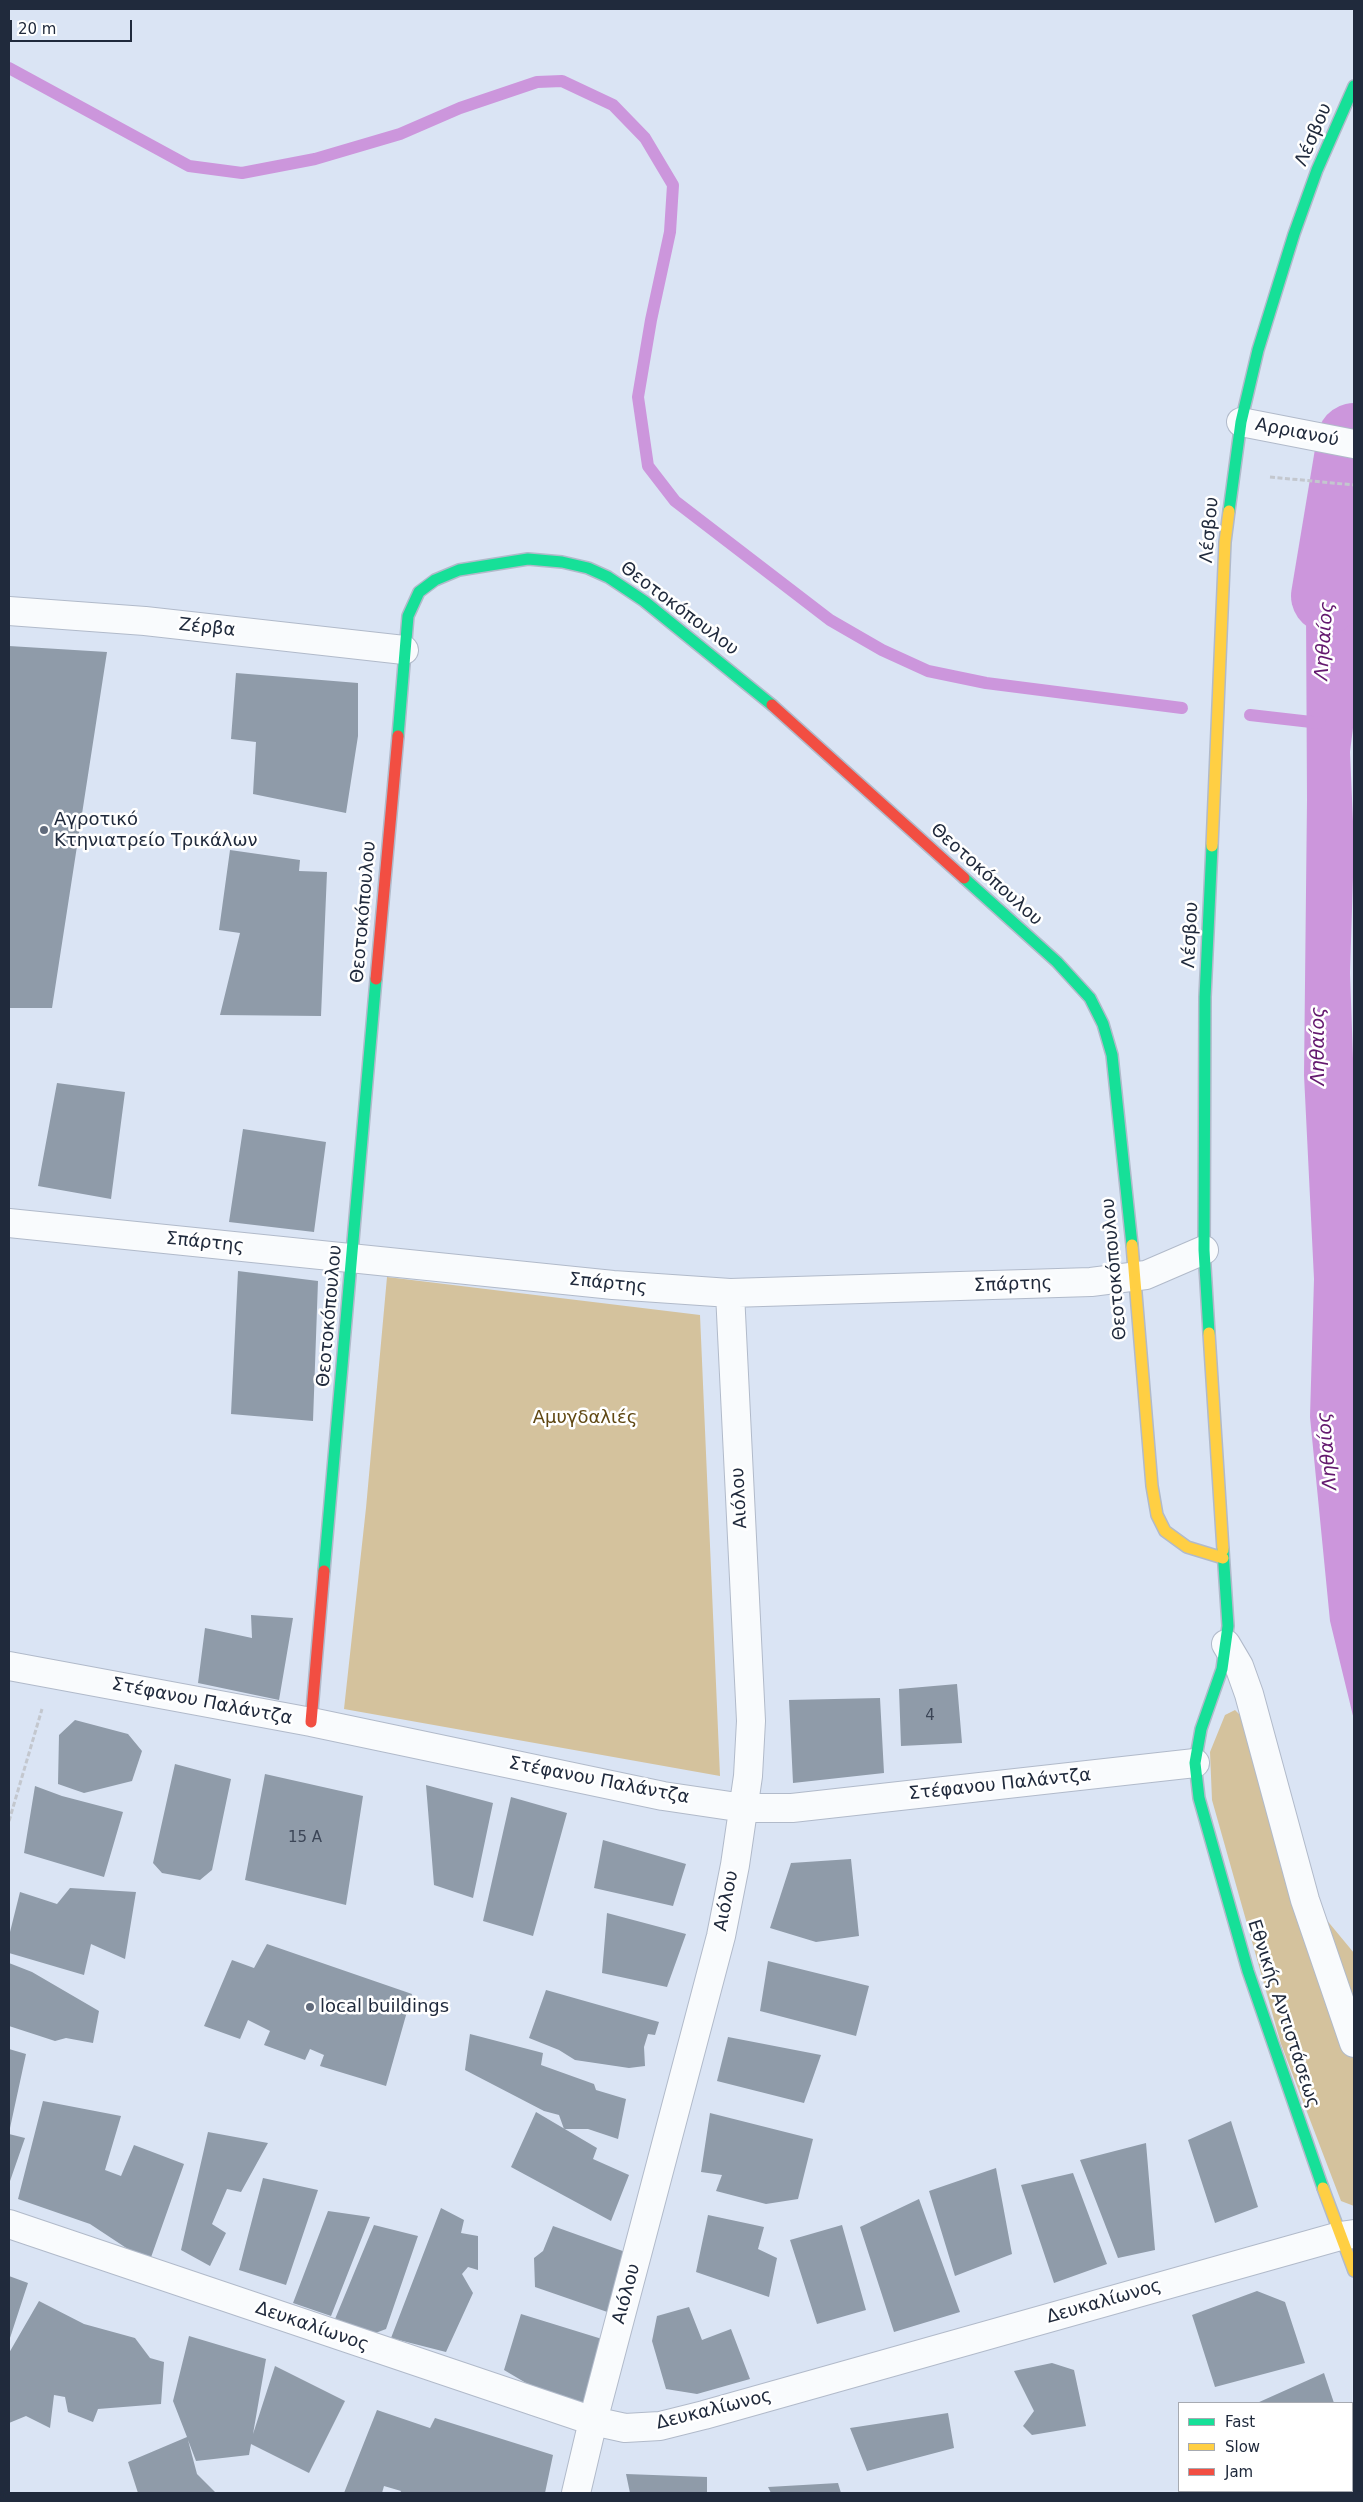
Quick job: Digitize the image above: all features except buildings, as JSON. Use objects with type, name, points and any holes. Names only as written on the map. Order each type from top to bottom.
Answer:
[{"type":"street","name":"Λέσβου","points":[[1204,1250],[1205,996],[1225,542],[1249,423],[1258,350],[1294,234],[1317,170],[1354,86]]},
{"type":"street","name":"Αρριανού","points":[[1249,423],[1354,444]]},
{"type":"street","name":"Θεοτοκόπουλου","points":[[311,1722],[404,650],[410,607],[419,592],[435,580],[459,570],[492,563],[528,559],[562,562],[588,568],[608,577],[684,632],[768,701],[1063,968],[1090,998],[1103,1024],[1112,1055],[1152,1486],[1157,1516],[1166,1531],[1187,1547],[1223,1558]]},
{"type":"street","name":"Ζέρβα","points":[[9,611],[145,621],[404,650]]},
{"type":"street","name":"Σπάρτης","points":[[9,1223],[613,1285],[730,1293],[851,1291],[1091,1282],[1134,1278],[1164,1268],[1204,1250]]},
{"type":"street","name":"Εθνικής Αντιστάσεως","points":[[1204,1250],[1228,1626],[1222,1669],[1201,1729],[1195,1762],[1199,1798],[1248,1971],[1347,2235],[1354,2272]]},
{"type":"street","name":"Αιόλου","points":[[576,2493],[593,2421],[721,1936],[744,1808],[750,1753],[750,1721],[730,1293]]},
{"type":"street","points":[[1226,1644],[1239,1666],[1249,1694],[1305,1900],[1354,2043]]},
{"type":"street","name":"Στέφανου Παλάντζα","points":[[9,1666],[311,1722],[663,1796],[744,1808],[792,1808],[1195,1762]]},
{"type":"street","name":"Δευκαλίωνος","points":[[9,2224],[593,2421],[625,2428],[669,2423],[1347,2235]]},
{"type":"path","points":[[1269,476],[1354,485]]},
{"type":"path","points":[[9,1821],[52,1674]]},
{"type":"green space","name":"Αμυγδαλιές","points":[[387,1277],[700,1315],[720,1776],[344,1709],[366,1508]]},
{"type":"green space","points":[[1235,1710],[1252,1727],[1287,1872],[1354,1953],[1354,2206],[1341,2201],[1281,2044],[1212,1800],[1210,1752],[1225,1715]]},
{"type":"water","points":[[1319,491],[1354,496],[1354,720],[1350,752],[1354,845],[1350,973],[1354,1087],[1354,1720],[1330,1621],[1310,1417],[1314,1279],[1304,1075],[1307,800],[1306,610]]},
{"type":"waterway","points":[[9,68],[189,166],[242,173],[315,159],[400,134],[460,108],[537,82],[562,81],[613,105],[645,138],[673,185],[670,232],[651,320],[638,397],[648,466],[675,501],[830,620],[882,650],[928,671],[986,683],[1182,708]]},
{"type":"waterway","name":"Ληθαίος","points":[[1328,596],[1354,440]]},
{"type":"waterway","points":[[1250,715],[1320,723]]},
{"type":"traffic: fast","points":[[1229,511],[1241,422],[1258,350],[1294,234],[1317,170],[1354,86]]},
{"type":"traffic: fast","points":[[398,736],[408,616],[419,592],[435,580],[459,570],[528,559],[562,562],[588,568],[608,577],[644,601],[772,705]]},
{"type":"traffic: fast","points":[[1209,1333],[1204,1250],[1205,997],[1212,846]]},
{"type":"traffic: fast","points":[[964,878],[1057,962],[1090,998],[1103,1024],[1112,1055],[1132,1245]]},
{"type":"traffic: fast","points":[[324,1571],[376,979]]},
{"type":"traffic: fast","points":[[1223,1550],[1228,1626],[1222,1669],[1201,1729],[1195,1763],[1199,1798],[1248,1971],[1323,2188]]},
{"type":"traffic: slow","points":[[1212,846],[1225,542],[1229,511]]},
{"type":"traffic: slow","points":[[1132,1245],[1152,1486],[1157,1515],[1165,1531],[1187,1547],[1223,1558]]},
{"type":"traffic: slow","points":[[1209,1333],[1223,1550]]},
{"type":"traffic: slow","points":[[1323,2188],[1354,2271]]},
{"type":"traffic: jam","points":[[772,705],[964,878]]},
{"type":"traffic: jam","points":[[376,979],[398,736]]},
{"type":"traffic: jam","points":[[311,1722],[324,1571]]},
{"type":"place","name":"Αγροτικό Κτηνιατρείο Τρικάλων","points":[[44,830]]},
{"type":"place","name":"local buildings","points":[[310,2007]]}]
